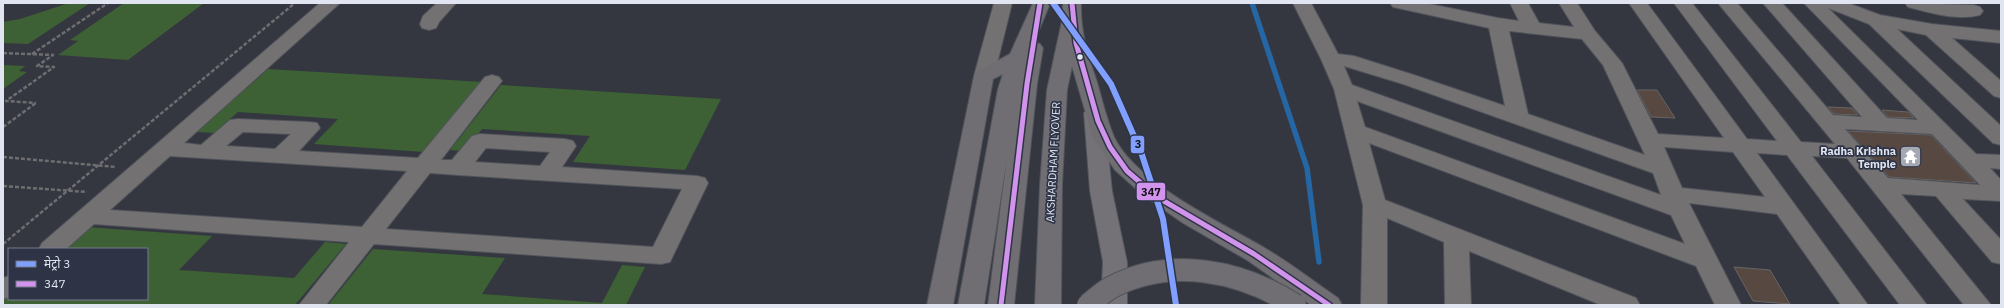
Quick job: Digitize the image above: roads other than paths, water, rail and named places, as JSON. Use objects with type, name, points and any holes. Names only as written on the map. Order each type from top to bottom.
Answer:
[{"type":"highway","points":[[971,305],[1008,89],[1018,57],[1040,5]]},
{"type":"highway","points":[[1001,305],[1027,84],[1040,5]]},
{"type":"highway","points":[[1071,12],[1075,45],[1104,138],[1123,164],[1152,192],[1191,217],[1256,254],[1328,305]]},
{"type":"highway","name":"AKSHARDHAM FLYOVER","points":[[1048,305],[1051,185],[1057,90],[1071,12]]},
{"type":"highway","points":[[940,305],[984,76],[1018,57]]},
{"type":"highway","points":[[1088,305],[1112,287],[1144,275],[1178,270],[1215,272],[1251,282],[1285,297],[1295,305]]},
{"type":"main road","points":[[1093,102],[1101,191],[1115,262],[1114,305]]},
{"type":"street","points":[[52,248],[144,169],[331,3]]},
{"type":"street","points":[[429,24],[430,20],[447,3]]},
{"type":"street","points":[[984,76],[1003,3]]},
{"type":"street","points":[[1302,3],[1331,59],[1344,89],[1375,205],[1374,305]]},
{"type":"street","points":[[1399,3],[1467,11],[1498,24],[1588,34]]},
{"type":"street","points":[[1519,3],[1532,28]]},
{"type":"street","points":[[1568,3],[1588,34],[1612,63],[1650,140],[1676,202],[1728,305]]},
{"type":"street","points":[[1638,3],[1855,305]]},
{"type":"street","points":[[1683,3],[1914,305]]},
{"type":"street","points":[[1727,3],[1851,152],[1881,185],[1978,305]]},
{"type":"street","points":[[1772,3],[1880,124]]},
{"type":"street","points":[[1814,3],[1936,128],[1970,160],[2001,194]]},
{"type":"street","points":[[1832,3],[1876,20],[1932,30],[2001,37]]},
{"type":"street","points":[[1914,3],[1944,10],[1969,7],[2001,33]]},
{"type":"street","points":[[1876,20],[2001,138]]},
{"type":"street","points":[[1498,24],[1518,118]]},
{"type":"street","points":[[1932,30],[2001,92]]},
{"type":"street","points":[[1331,59],[1347,60],[1661,168]]},
{"type":"street","points":[[312,305],[492,81]]},
{"type":"street","points":[[1344,89],[1676,202],[1785,207]]},
{"type":"street","points":[[1826,121],[1936,128]]},
{"type":"street","points":[[207,151],[238,125],[309,128],[281,156]]},
{"type":"street","points":[[1354,130],[1707,261]]},
{"type":"street","points":[[1650,140],[1796,150],[1851,152]]},
{"type":"street","points":[[458,168],[480,141],[565,146],[547,174]]},
{"type":"street","points":[[90,216],[661,256],[697,183],[423,167],[166,149]]},
{"type":"street","points":[[1970,160],[2001,162]]},
{"type":"street","points":[[1881,185],[2001,194]]},
{"type":"street","points":[[1942,189],[2001,256]]},
{"type":"street","points":[[1375,205],[1627,305]]},
{"type":"street","points":[[1456,236],[1458,305]]},
{"type":"waterway","points":[[1252,3],[1307,168],[1319,262]]},
{"type":"metro line","name":"3","points":[[1053,3],[1111,84],[1141,152],[1163,219],[1176,305]]},
{"type":"place","name":"Radha Krishna Temple","points":[[1911,157]]}]
